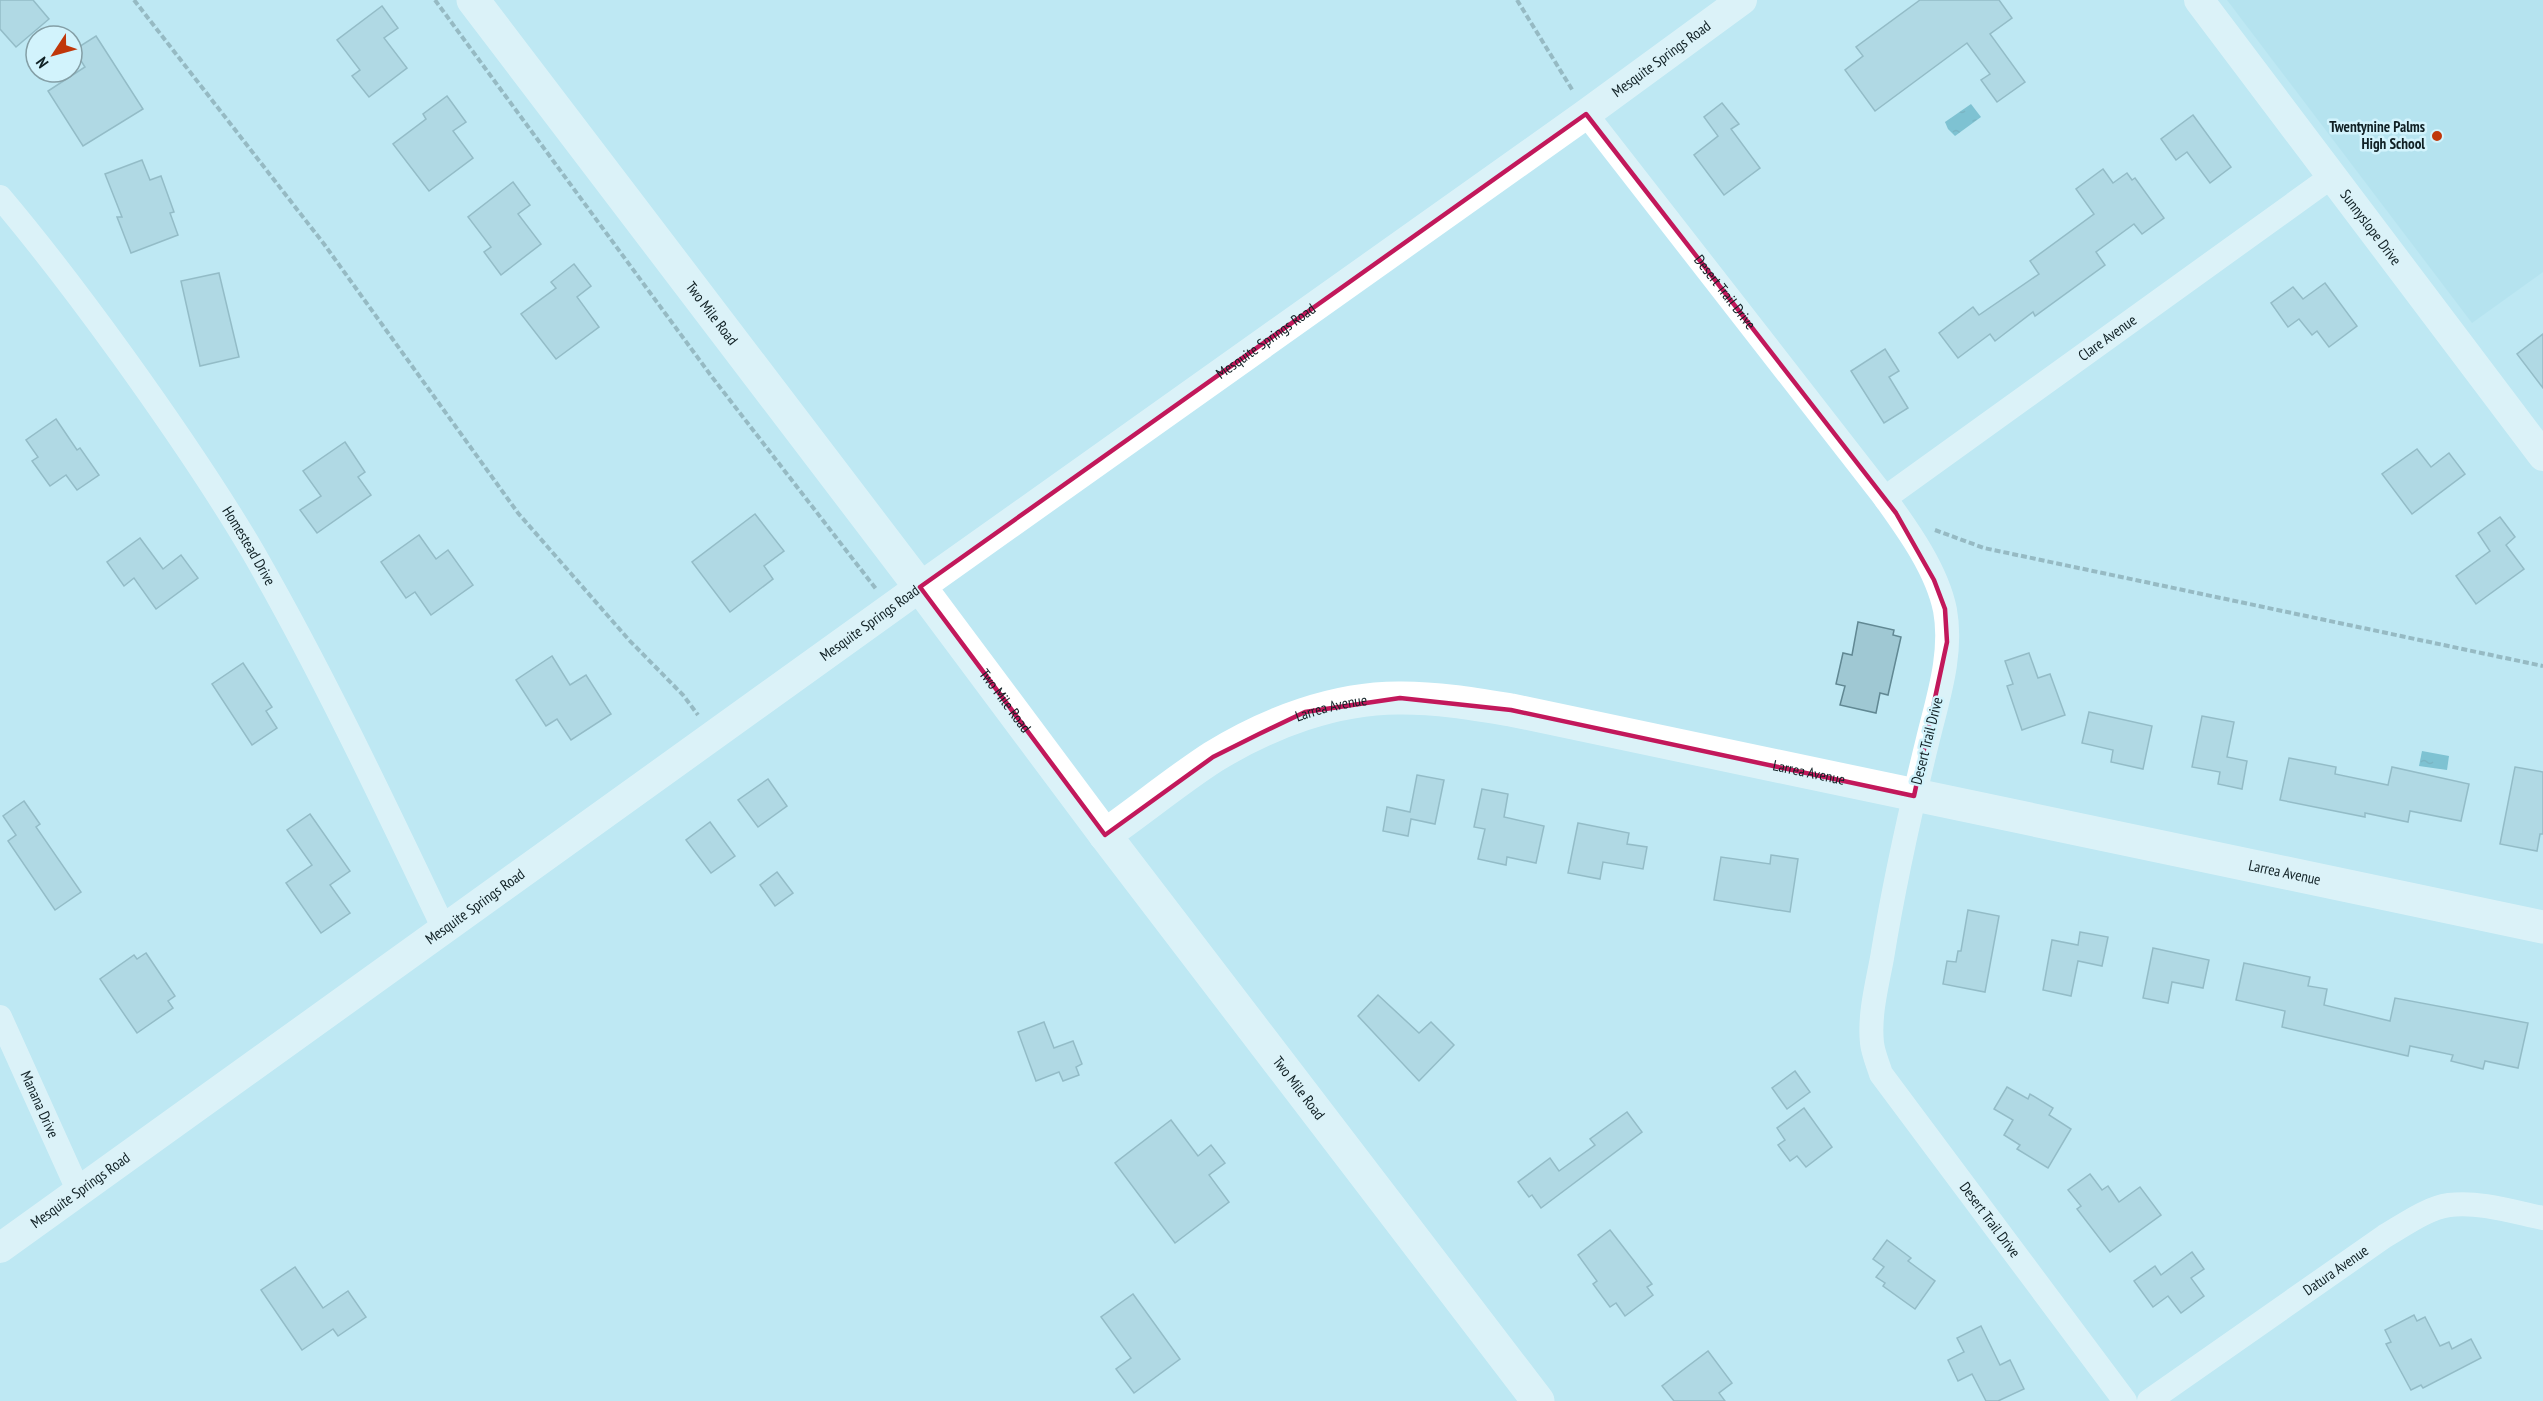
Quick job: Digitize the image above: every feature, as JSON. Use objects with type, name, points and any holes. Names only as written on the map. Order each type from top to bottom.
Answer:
[{"type":"main road","name":"Two Mile Road","points":[[473,0],[920,587],[1105,835],[1538,1401]]},
{"type":"main road","name":"Larrea Avenue","points":[[1105,835],[1213,757],[1305,712],[1351,703],[1400,698],[1456,701],[1511,710],[2543,927]]},
{"type":"street","name":"Mesquite Springs Road","points":[[0,1248],[920,587],[1586,114],[1742,0]]},
{"type":"street","name":"Sunnyslope Drive","points":[[2199,0],[2543,456]]},
{"type":"street","name":"Desert Trail Drive","points":[[1586,114],[1890,506],[1934,580],[1945,609],[1947,642],[1944,674],[1914,796],[1886,934],[1873,1010],[1872,1044],[1881,1074],[2125,1401]]},
{"type":"street","name":"Clare Avenue","points":[[1890,506],[2331,177]]},
{"type":"street","name":"Homestead Drive","points":[[0,197],[78,295],[170,421],[252,550],[354,740],[444,928]]},
{"type":"street","name":"Manana Drive","points":[[0,1017],[79,1192]]},
{"type":"street","name":"Datura Avenue","points":[[2150,1401],[2385,1236],[2417,1217],[2448,1205],[2488,1207],[2543,1218]]},
{"type":"path","points":[[134,0],[324,244],[518,513],[629,640],[683,695],[713,736]]},
{"type":"path","points":[[435,0],[712,377],[891,608]]},
{"type":"path","points":[[1516,0],[1586,114]]},
{"type":"path","points":[[1890,506],[1984,548],[2543,666]]},
{"type":"highlighted area","points":[[1586,114],[1896,513],[1934,580],[1945,609],[1947,642],[1914,796],[1511,710],[1400,698],[1305,712],[1213,757],[1105,835],[920,587]]},
{"type":"shaded area","name":"Twentynine Palms High School","points":[[2227,0],[2543,0],[2543,272],[2472,323]]},
{"type":"water","points":[[1971,104],[1981,117],[1955,136],[1945,122]]},
{"type":"water","points":[[2422,751],[2449,756],[2447,770],[2419,766]]},
{"type":"building","points":[[0,0],[33,0],[49,19],[43,24],[24,24],[24,40],[16,47],[0,29]]},
{"type":"building","points":[[1920,0],[1999,0],[2012,18],[1990,34],[2025,82],[1997,102],[1981,80],[1990,74],[1967,43],[1875,111],[1845,70],[1863,56],[1856,47]]},
{"type":"building","points":[[382,6],[398,28],[384,38],[407,68],[369,97],[352,76],[360,70],[337,40]]},
{"type":"building","points":[[96,36],[143,109],[83,146],[48,91],[59,84],[84,84],[84,44]]},
{"type":"building","points":[[447,96],[466,122],[453,131],[473,158],[429,191],[393,144],[426,119],[423,114]]},
{"type":"building","points":[[1722,103],[1739,124],[1731,129],[1760,168],[1724,195],[1694,155],[1718,136],[1704,117]]},
{"type":"building","points":[[2193,115],[2231,167],[2210,183],[2187,152],[2176,160],[2161,139]]},
{"type":"building","points":[[142,160],[150,180],[161,176],[174,212],[170,213],[178,235],[131,253],[117,217],[122,217],[105,174]]},
{"type":"building","points":[[2103,169],[2113,183],[2127,173],[2132,180],[2135,178],[2164,218],[2142,234],[2134,224],[2096,252],[2105,265],[2035,316],[2033,312],[1995,341],[1990,334],[1958,358],[1939,333],[1973,307],[1979,315],[2039,274],[2030,261],[2094,214],[2076,189]]},
{"type":"building","points":[[513,182],[530,205],[518,214],[541,244],[501,275],[484,252],[491,247],[468,217]]},
{"type":"building","points":[[574,264],[591,286],[577,297],[599,327],[556,359],[521,314],[556,288],[551,282]]},
{"type":"building","points":[[219,273],[239,357],[200,366],[181,281]]},
{"type":"building","points":[[2325,283],[2357,326],[2329,347],[2317,331],[2312,335],[2299,319],[2288,327],[2271,303],[2293,287],[2303,299]]},
{"type":"building","points":[[2543,334],[2543,388],[2517,354]]},
{"type":"building","points":[[1885,349],[1899,371],[1889,377],[1908,408],[1884,423],[1851,371]]},
{"type":"building","points":[[56,419],[77,450],[80,448],[99,475],[77,490],[66,475],[50,486],[32,461],[38,457],[26,440]]},
{"type":"building","points":[[345,442],[365,472],[358,477],[371,495],[317,533],[300,510],[321,496],[303,471]]},
{"type":"building","points":[[2417,449],[2431,467],[2449,453],[2465,474],[2412,514],[2382,474]]},
{"type":"building","points":[[755,514],[784,551],[764,566],[773,579],[730,612],[692,562]]},
{"type":"building","points":[[2500,517],[2515,537],[2506,545],[2524,569],[2476,604],[2456,576],[2490,551],[2478,533]]},
{"type":"building","points":[[419,535],[436,559],[448,550],[473,585],[431,615],[415,592],[406,598],[381,562]]},
{"type":"building","points":[[140,538],[163,569],[181,555],[198,578],[156,609],[134,578],[124,586],[107,562]]},
{"type":"building","points":[[1858,622],[1894,630],[1893,635],[1901,637],[1888,695],[1880,693],[1876,713],[1840,705],[1845,686],[1836,684],[1843,653],[1852,655]]},
{"type":"building","points":[[2029,653],[2038,678],[2050,674],[2065,715],[2022,730],[2007,686],[2013,684],[2005,661]]},
{"type":"building","points":[[552,656],[570,685],[586,675],[611,714],[571,740],[557,719],[546,726],[516,680]]},
{"type":"building","points":[[243,663],[272,707],[266,711],[277,728],[252,745],[212,684]]},
{"type":"building","points":[[2089,712],[2152,726],[2143,769],[2111,762],[2113,750],[2082,743]]},
{"type":"building","points":[[2202,716],[2234,722],[2227,757],[2247,761],[2242,789],[2218,784],[2220,772],[2192,767]]},
{"type":"building","points":[[2289,758],[2336,767],[2335,774],[2388,785],[2392,767],[2469,784],[2461,821],[2410,811],[2408,822],[2365,813],[2365,817],[2280,800]]},
{"type":"building","points":[[2515,767],[2543,772],[2543,834],[2540,834],[2537,851],[2500,844]]},
{"type":"building","points":[[1417,775],[1444,780],[1435,824],[1411,819],[1408,836],[1383,831],[1387,807],[1410,812]]},
{"type":"building","points":[[768,779],[787,806],[758,827],[738,800]]},
{"type":"building","points":[[1482,789],[1508,794],[1504,817],[1544,826],[1536,863],[1507,857],[1506,865],[1478,859],[1485,829],[1474,827]]},
{"type":"building","points":[[24,801],[40,824],[36,827],[81,892],[55,910],[8,841],[16,835],[3,816]]},
{"type":"building","points":[[310,814],[350,871],[330,885],[350,913],[321,933],[286,883],[312,865],[287,830]]},
{"type":"building","points":[[710,822],[735,856],[711,873],[686,840]]},
{"type":"building","points":[[1578,823],[1629,833],[1627,844],[1647,847],[1643,869],[1603,862],[1600,879],[1568,873]]},
{"type":"building","points":[[1771,855],[1798,859],[1790,912],[1714,900],[1721,857],[1770,864]]},
{"type":"building","points":[[777,872],[793,893],[775,906],[760,885]]},
{"type":"building","points":[[1968,910],[1999,916],[1985,992],[1943,984],[1947,961],[1956,962],[1958,951],[1961,951]]},
{"type":"building","points":[[2080,932],[2108,937],[2102,966],[2078,961],[2071,996],[2043,990],[2052,940],[2078,945]]},
{"type":"building","points":[[2153,948],[2209,960],[2203,988],[2172,982],[2168,1003],[2143,998]]},
{"type":"building","points":[[146,953],[175,996],[168,1001],[173,1008],[137,1033],[100,979],[134,955],[137,959]]},
{"type":"building","points":[[2244,963],[2310,977],[2308,986],[2327,989],[2324,1005],[2390,1021],[2395,998],[2528,1023],[2518,1068],[2485,1061],[2483,1069],[2451,1061],[2453,1055],[2410,1046],[2408,1056],[2282,1027],[2285,1011],[2236,1000]]},
{"type":"building","points":[[1378,995],[1419,1033],[1431,1022],[1454,1045],[1419,1081],[1358,1016]]},
{"type":"building","points":[[1044,1022],[1054,1048],[1073,1041],[1082,1064],[1076,1067],[1079,1075],[1063,1081],[1059,1072],[1036,1081],[1018,1032]]},
{"type":"building","points":[[1795,1071],[1810,1092],[1787,1109],[1772,1088]]},
{"type":"building","points":[[2007,1087],[2028,1099],[2030,1094],[2053,1108],[2049,1115],[2071,1129],[2048,1168],[2017,1149],[2020,1145],[2004,1135],[2013,1120],[1994,1109]]},
{"type":"building","points":[[1804,1108],[1832,1147],[1806,1167],[1797,1156],[1790,1161],[1778,1145],[1785,1140],[1777,1128]]},
{"type":"building","points":[[1627,1112],[1642,1132],[1541,1208],[1532,1195],[1529,1197],[1518,1182],[1550,1158],[1559,1171],[1595,1145],[1590,1139]]},
{"type":"building","points":[[1171,1120],[1198,1156],[1211,1145],[1225,1163],[1209,1175],[1229,1202],[1175,1243],[1115,1163]]},
{"type":"building","points":[[2090,1174],[2102,1190],[2108,1186],[2119,1202],[2140,1187],[2161,1215],[2110,1252],[2077,1209],[2081,1206],[2068,1190]]},
{"type":"building","points":[[1610,1230],[1652,1284],[1647,1287],[1653,1295],[1625,1316],[1616,1303],[1610,1307],[1593,1284],[1597,1281],[1578,1255]]},
{"type":"building","points":[[1887,1240],[1911,1258],[1908,1261],[1935,1281],[1915,1309],[1883,1286],[1885,1283],[1876,1277],[1884,1267],[1873,1259]]},
{"type":"building","points":[[2192,1252],[2204,1269],[2191,1278],[2204,1296],[2181,1313],[2168,1296],[2153,1307],[2134,1281],[2155,1266],[2161,1275]]},
{"type":"building","points":[[295,1267],[323,1308],[348,1291],[366,1317],[338,1336],[333,1329],[302,1350],[261,1290]]},
{"type":"building","points":[[1133,1294],[1180,1359],[1134,1393],[1116,1369],[1131,1358],[1101,1317]]},
{"type":"building","points":[[2414,1315],[2417,1321],[2425,1317],[2440,1346],[2449,1342],[2452,1349],[2471,1339],[2481,1358],[2423,1388],[2421,1385],[2411,1390],[2386,1344],[2391,1342],[2385,1330]]},
{"type":"building","points":[[1981,1326],[2000,1365],[2010,1360],[2024,1389],[1998,1401],[1986,1401],[1972,1374],[1958,1381],[1948,1360],[1964,1352],[1957,1338]]},
{"type":"building","points":[[1708,1351],[1732,1383],[1719,1393],[1725,1401],[1674,1401],[1662,1386]]},
{"type":"place","name":"Twentynine Palms High School","points":[[2437,136]]}]
